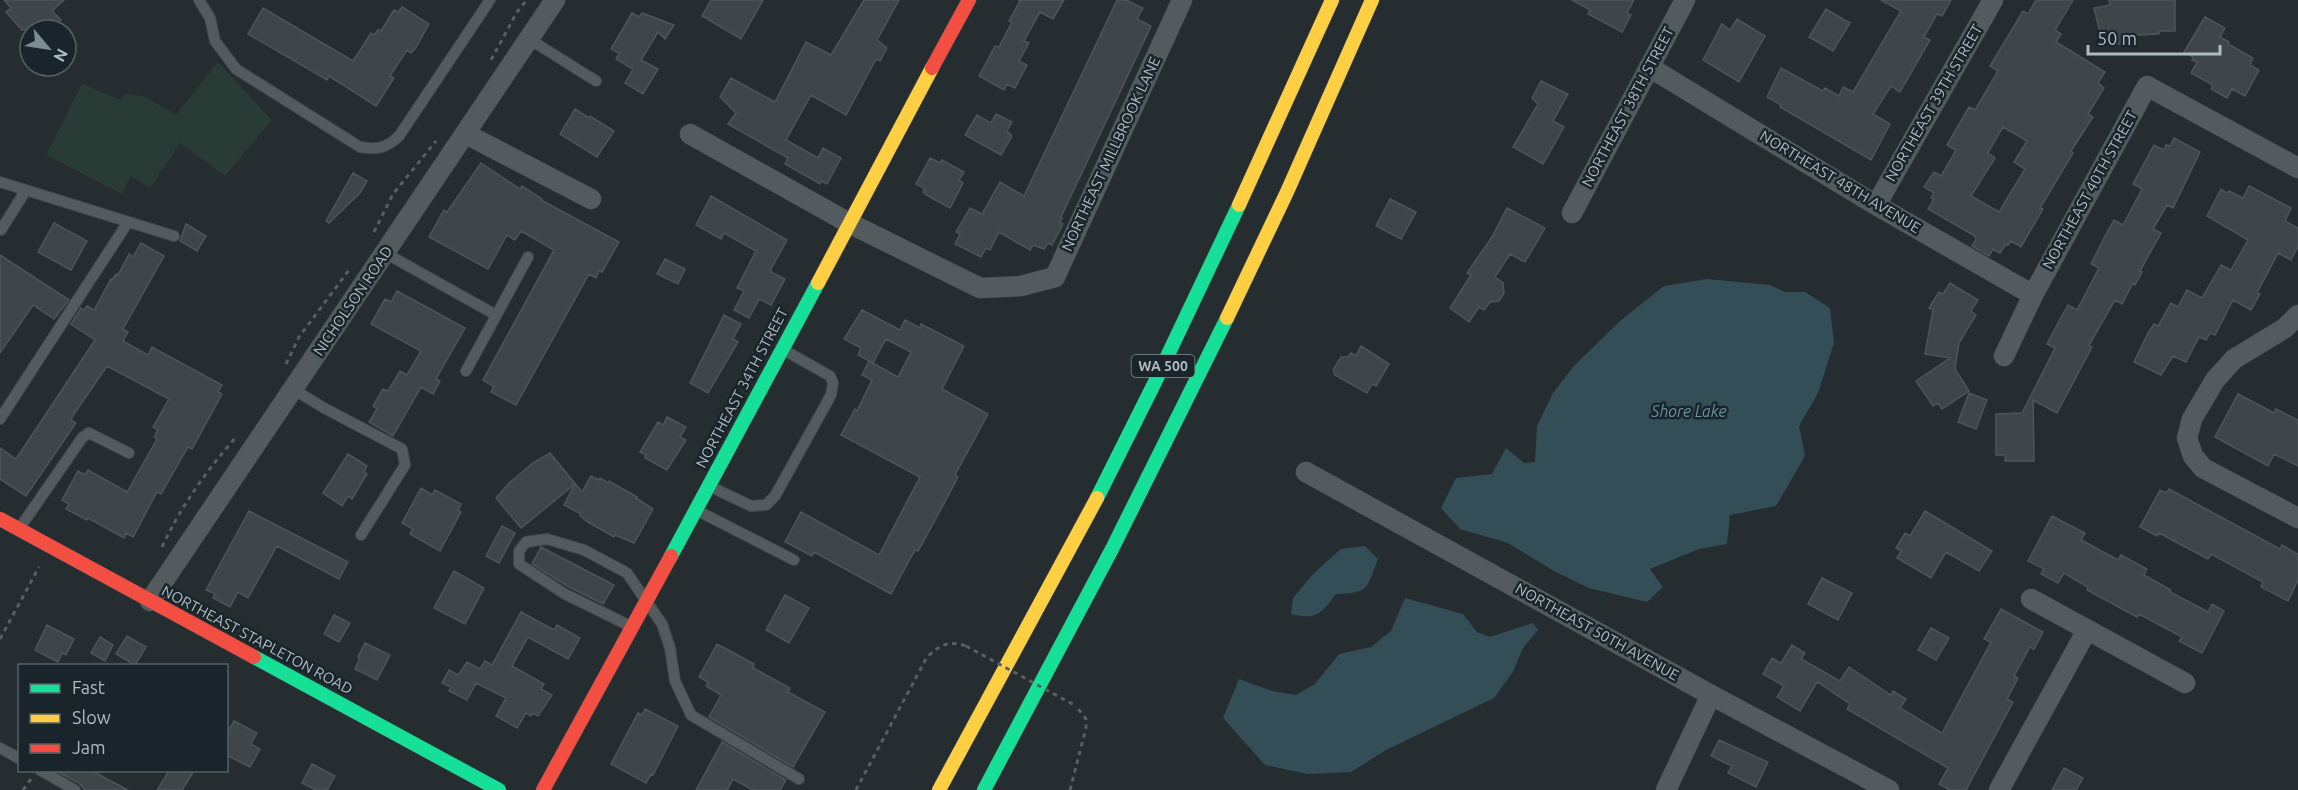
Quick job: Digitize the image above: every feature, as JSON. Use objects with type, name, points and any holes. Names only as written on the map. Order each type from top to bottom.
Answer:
[{"type":"main road","name":"NORTHEAST 34TH STREET","points":[[543,790],[647,601],[969,0]]},
{"type":"main road","name":"WA 500","points":[[939,790],[1091,509],[1151,392],[1246,191],[1332,0]]},
{"type":"main road","name":"WA 500","points":[[984,790],[1086,601],[1199,375],[1282,203],[1372,0]]},
{"type":"main road","name":"NORTHEAST STAPLETON ROAD","points":[[0,519],[499,790]]},
{"type":"main road","points":[[933,790],[975,723]]},
{"type":"street","name":"NICHOLSON ROAD","points":[[150,601],[555,0]]},
{"type":"street","name":"NORTHEAST MILLBROOK LANE","points":[[849,223],[980,288],[1021,286],[1055,277],[1182,0]]},
{"type":"street","name":"NORTHEAST 38TH STREET","points":[[1572,213],[1685,0]]},
{"type":"street","name":"NORTHEAST 39TH STREET","points":[[1876,205],[1993,0]]},
{"type":"street","name":"NORTHEAST 48TH AVENUE","points":[[1649,66],[1876,205],[2033,295]]},
{"type":"street","name":"NORTHEAST 40TH STREET","points":[[2004,356],[2033,295],[2147,86],[2298,168]]},
{"type":"street","points":[[466,134],[591,200]]},
{"type":"street","points":[[690,134],[849,223]]},
{"type":"street","points":[[2298,315],[2285,327],[2234,359],[2215,380],[2192,420],[2187,438],[2193,456],[2203,468],[2298,518]]},
{"type":"street","name":"NORTHEAST 50TH AVENUE","points":[[1306,472],[1711,695],[1889,790]]},
{"type":"street","points":[[2031,599],[2185,683]]},
{"type":"street","points":[[1999,790],[2087,630]]},
{"type":"street","points":[[1666,790],[1711,695]]},
{"type":"lane","points":[[199,0],[210,18],[215,41],[236,69],[360,147],[371,149],[381,148],[399,136],[490,0]]},
{"type":"lane","points":[[529,39],[596,81]]},
{"type":"lane","points":[[0,182],[174,237]]},
{"type":"lane","points":[[1,230],[26,190]]},
{"type":"lane","points":[[0,419],[129,222]]},
{"type":"lane","points":[[385,253],[496,315]]},
{"type":"lane","points":[[466,371],[528,257]]},
{"type":"lane","points":[[708,486],[751,506],[766,505],[775,496],[831,395],[833,383],[830,376],[782,349]]},
{"type":"lane","points":[[293,389],[402,449],[405,465],[361,535]]},
{"type":"lane","points":[[19,529],[82,438],[89,433],[129,453]]},
{"type":"lane","points":[[696,510],[794,560]]},
{"type":"lane","points":[[632,628],[565,594],[519,564],[519,551],[526,542],[547,540],[584,550],[627,573],[662,624],[670,648],[675,681],[691,715],[799,779]]},
{"type":"lane","points":[[0,748],[18,758]]},
{"type":"lane","points":[[42,772],[75,790]]},
{"type":"path","points":[[0,639],[51,546]]},
{"type":"path","points":[[856,790],[927,657],[946,643],[956,643],[966,646],[1076,706],[1086,719],[1086,728],[1070,790]]},
{"type":"green space","points":[[218,62],[272,120],[225,176],[180,143],[150,188],[131,176],[122,194],[46,155],[82,84],[121,100],[125,94],[144,96],[176,115]]},
{"type":"water","name":"Shore Lake","points":[[1707,279],[1770,285],[1785,292],[1805,292],[1830,308],[1834,343],[1818,393],[1799,426],[1805,456],[1776,506],[1730,515],[1727,544],[1699,549],[1650,569],[1663,587],[1647,602],[1589,588],[1554,571],[1508,543],[1460,529],[1441,508],[1456,478],[1492,474],[1506,448],[1524,463],[1535,462],[1537,426],[1553,393],[1573,367],[1620,321],[1664,286]]},
{"type":"water","points":[[1365,546],[1378,559],[1365,587],[1355,592],[1336,594],[1322,611],[1313,616],[1291,614],[1293,598],[1315,572],[1341,549]]},
{"type":"water","points":[[1405,598],[1463,614],[1477,632],[1490,637],[1533,623],[1538,630],[1523,648],[1513,672],[1494,698],[1386,750],[1351,772],[1308,774],[1265,765],[1223,718],[1239,679],[1272,691],[1296,695],[1315,684],[1339,654],[1371,647],[1391,631]]},
{"type":"building","points":[[4,0],[64,0],[52,11],[59,18],[18,18],[18,26],[6,12],[11,8]]},
{"type":"building","points":[[711,0],[763,0],[741,39],[702,16]]},
{"type":"building","points":[[864,0],[899,0],[877,40],[887,48],[880,61],[876,59],[846,115],[811,95],[786,140],[818,158],[823,148],[841,158],[827,184],[821,181],[820,184],[785,164],[788,158],[728,124],[736,113],[720,97],[731,78],[775,102],[806,42],[831,55]]},
{"type":"building","points":[[1018,0],[1064,0],[1053,19],[1040,12],[1024,41],[1029,43],[1019,61],[1027,65],[1015,88],[1007,84],[1004,90],[979,76],[995,46],[999,47],[1012,22],[1009,21],[1020,1]]},
{"type":"building","points":[[1117,0],[1126,0],[1143,8],[1137,19],[1151,26],[1061,217],[1060,222],[1063,224],[1052,245],[1048,243],[1044,249],[1033,245],[1030,250],[999,232],[990,250],[986,248],[981,257],[955,244],[960,234],[956,232],[970,208],[982,214],[1000,182],[1024,196]]},
{"type":"building","points":[[1572,0],[1634,0],[1627,13],[1631,15],[1622,32],[1588,14],[1590,10]]},
{"type":"building","points":[[1881,0],[1951,0],[1942,16],[1937,14],[1924,37],[1930,40],[1900,92],[1891,86],[1873,114],[1890,124],[1871,160],[1780,107],[1781,105],[1767,97],[1781,68],[1823,91],[1825,88],[1839,96],[1843,87],[1853,92],[1901,11]]},
{"type":"building","points":[[2036,0],[2073,0],[2055,30],[2061,34],[2056,42],[2105,72],[2098,83],[2104,88],[2088,114],[2093,117],[2071,151],[2073,153],[2040,208],[2043,209],[2021,247],[2011,241],[2000,253],[1993,249],[1989,256],[1972,246],[1976,239],[1975,236],[1928,209],[1934,199],[1931,198],[1934,193],[1924,187],[1934,172],[1941,176],[1956,150],[1947,145],[1969,107],[1975,110],[1998,71],[1990,66],[2023,11],[2028,14]],"holes":[[[2003,127],[2027,141],[2014,162],[2025,169],[1999,212],[1971,196],[1995,158],[1988,153]]]},
{"type":"building","points":[[2109,0],[2175,0],[2175,31],[2134,35],[2135,40],[2117,44],[2115,33],[2101,36],[2094,8],[2110,5]]},
{"type":"building","points":[[402,7],[429,24],[415,49],[411,53],[407,50],[390,76],[394,78],[376,106],[329,76],[327,80],[248,34],[263,8],[353,61],[371,33],[374,35],[378,30],[381,31],[394,10],[398,12]]},
{"type":"building","points":[[1826,9],[1850,23],[1833,51],[1809,37]]},
{"type":"building","points":[[632,13],[639,17],[642,13],[674,25],[665,39],[658,32],[641,60],[658,69],[643,94],[625,83],[633,69],[616,59],[619,53],[611,49]]},
{"type":"building","points":[[2205,17],[2225,28],[2220,37],[2229,42],[2228,44],[2253,58],[2250,65],[2259,70],[2245,96],[2232,89],[2227,98],[2211,89],[2213,85],[2191,73],[2197,62],[2184,52]]},
{"type":"building","points":[[1737,19],[1765,36],[1739,82],[1703,60],[1722,24],[1730,30]]},
{"type":"building","points":[[1541,81],[1568,94],[1553,121],[1564,127],[1543,164],[1513,147],[1538,104],[1532,98]]},
{"type":"building","points":[[575,109],[614,131],[597,157],[560,134]]},
{"type":"building","points":[[996,114],[1012,122],[1007,131],[1012,136],[1001,155],[965,135],[977,115],[991,123]]},
{"type":"building","points":[[2174,138],[2200,152],[2173,208],[2167,205],[2153,229],[2161,233],[2140,271],[2142,272],[2135,285],[2133,283],[2122,304],[2115,300],[2089,345],[2092,347],[2057,413],[2033,400],[2034,461],[2005,461],[2005,455],[1996,455],[1996,414],[2022,413],[2055,348],[2047,344],[2059,321],[2068,305],[2077,310],[2099,268],[2091,264],[2105,236],[2114,220],[2123,225],[2142,189],[2133,184],[2154,145],[2164,150],[2166,145],[2170,146]]},
{"type":"building","points":[[930,158],[940,163],[942,160],[964,172],[959,180],[963,183],[950,208],[926,195],[923,192],[925,189],[916,184]]},
{"type":"building","points":[[481,163],[520,189],[522,186],[541,200],[619,242],[602,272],[599,271],[596,278],[589,274],[516,405],[491,392],[494,387],[483,380],[554,250],[521,231],[515,240],[507,235],[488,269],[429,237],[444,210],[447,212]]},
{"type":"building","points":[[353,173],[367,181],[360,193],[329,223],[326,221]]},
{"type":"building","points":[[2249,186],[2291,208],[2285,221],[2298,228],[2298,246],[2291,260],[2278,253],[2257,293],[2260,294],[2251,310],[2233,300],[2215,335],[2210,333],[2206,340],[2199,337],[2186,362],[2173,356],[2161,375],[2134,362],[2148,333],[2154,324],[2158,326],[2171,303],[2178,307],[2187,290],[2202,298],[2221,265],[2231,270],[2248,240],[2207,216],[2221,189],[2243,198]]},
{"type":"building","points":[[711,196],[787,240],[771,269],[771,272],[785,279],[771,305],[759,299],[749,318],[734,310],[744,291],[737,288],[756,251],[724,233],[721,239],[696,225]]},
{"type":"building","points":[[1390,199],[1416,212],[1401,239],[1376,226]]},
{"type":"building","points":[[1507,208],[1545,228],[1525,262],[1510,254],[1495,277],[1503,283],[1504,293],[1499,301],[1490,302],[1484,310],[1479,307],[1469,322],[1450,308],[1471,275],[1467,273],[1492,237]]},
{"type":"building","points":[[54,223],[87,241],[71,270],[38,252]]},
{"type":"building","points":[[186,224],[206,236],[197,251],[180,241]]},
{"type":"building","points":[[141,243],[164,256],[123,329],[128,332],[123,341],[148,355],[152,347],[222,385],[218,392],[222,394],[192,449],[188,447],[161,494],[157,492],[133,537],[126,533],[124,538],[66,509],[69,504],[62,500],[78,471],[85,475],[88,470],[127,492],[157,439],[154,437],[158,430],[153,427],[169,399],[107,366],[72,417],[71,420],[76,423],[26,496],[0,479],[0,448],[16,459],[95,340],[71,324],[81,308],[84,310],[87,306],[94,310],[111,279],[116,274],[118,275],[129,254],[133,257]]},
{"type":"building","points":[[0,255],[69,300],[54,319],[33,305],[0,353]]},
{"type":"building","points":[[665,259],[685,269],[678,284],[657,274]]},
{"type":"building","points":[[1950,283],[1978,300],[1971,311],[1976,315],[1959,343],[1955,369],[1969,391],[1942,409],[1938,403],[1933,406],[1916,381],[1950,358],[1925,354],[1933,310],[1929,308],[1939,292],[1943,294]]},
{"type":"building","points":[[397,291],[465,328],[436,379],[440,381],[433,394],[421,387],[393,436],[369,422],[377,409],[373,406],[383,389],[388,391],[400,371],[407,375],[421,351],[371,324],[385,299],[391,302]]},
{"type":"building","points":[[862,310],[900,330],[905,320],[920,328],[921,324],[964,346],[942,389],[988,414],[955,475],[958,477],[939,513],[891,594],[814,552],[812,556],[785,542],[801,512],[879,555],[920,477],[841,435],[855,409],[857,411],[872,380],[862,375],[869,361],[898,377],[911,352],[886,339],[873,363],[858,355],[861,348],[844,339]]},
{"type":"building","points":[[724,315],[741,324],[733,339],[738,342],[708,393],[690,383]]},
{"type":"building","points":[[1361,346],[1389,364],[1376,386],[1372,384],[1367,393],[1335,375],[1333,370],[1341,357],[1348,357],[1351,353],[1356,356]]},
{"type":"building","points":[[1969,393],[1987,400],[1976,429],[1958,422]]},
{"type":"building","points":[[2238,394],[2274,413],[2276,409],[2298,420],[2298,466],[2274,454],[2268,466],[2215,437]]},
{"type":"building","points":[[667,417],[686,427],[680,437],[686,440],[667,470],[645,458],[646,455],[640,452],[658,422],[663,425]]},
{"type":"building","points":[[550,453],[582,492],[591,476],[599,480],[600,478],[637,497],[653,509],[634,543],[615,535],[614,537],[564,505],[575,484],[521,528],[496,498],[509,483],[533,463]]},
{"type":"building","points":[[348,454],[367,466],[364,472],[367,474],[352,499],[348,496],[342,506],[323,493]]},
{"type":"building","points":[[421,488],[432,495],[435,490],[461,504],[458,510],[461,512],[440,551],[410,534],[413,529],[402,523]]},
{"type":"building","points":[[2169,489],[2280,549],[2282,545],[2298,554],[2298,580],[2288,601],[2261,587],[2263,582],[2211,554],[2208,559],[2159,533],[2157,536],[2140,527],[2160,490],[2166,493]]},
{"type":"building","points":[[249,511],[348,562],[339,579],[277,546],[248,598],[238,592],[230,607],[213,598],[215,594],[206,590]]},
{"type":"building","points":[[1925,511],[1992,551],[1979,571],[1946,552],[1931,578],[1897,558],[1901,551],[1896,548],[1905,533],[1910,536]]},
{"type":"building","points":[[2052,516],[2085,533],[2081,540],[2118,560],[2121,555],[2147,569],[2144,575],[2171,590],[2170,592],[2208,612],[2212,604],[2224,611],[2202,653],[2179,641],[2182,637],[2139,614],[2137,617],[2087,590],[2088,587],[2064,573],[2058,583],[2041,574],[2044,569],[2028,561]]},
{"type":"building","points":[[502,526],[515,533],[499,563],[486,556]]},
{"type":"building","points":[[541,547],[614,585],[603,604],[569,587],[532,564]]},
{"type":"building","points":[[454,571],[484,588],[465,624],[434,608]]},
{"type":"building","points":[[1822,578],[1852,593],[1838,620],[1808,604]]},
{"type":"building","points":[[785,595],[809,608],[789,643],[766,630]]},
{"type":"building","points":[[2001,609],[2043,632],[2034,649],[2030,647],[2014,676],[2018,678],[2007,699],[2013,702],[1966,790],[1950,790],[1939,784],[1948,768],[1847,709],[1850,704],[1817,682],[1800,711],[1777,697],[1784,686],[1763,674],[1772,658],[1781,663],[1792,645],[1805,653],[1801,659],[1840,681],[1849,667],[1891,695],[1893,691],[1906,699],[1900,708],[1942,733],[1991,642],[1984,639]]},
{"type":"building","points":[[521,612],[554,630],[557,625],[580,638],[568,659],[528,637],[512,666],[544,684],[541,689],[552,695],[538,716],[526,713],[517,728],[496,716],[506,698],[476,683],[467,700],[449,691],[451,687],[442,683],[449,670],[458,675],[467,662],[480,669],[485,661],[492,665]]},
{"type":"building","points":[[334,615],[350,623],[339,642],[324,634]]},
{"type":"building","points":[[47,625],[74,639],[66,655],[62,653],[58,662],[35,650]]},
{"type":"building","points":[[1931,628],[1949,638],[1936,660],[1918,650]]},
{"type":"building","points":[[127,636],[146,647],[136,664],[116,654]]},
{"type":"building","points":[[100,637],[113,645],[105,661],[91,653]]},
{"type":"building","points":[[365,643],[390,655],[377,680],[355,669]]},
{"type":"building","points":[[717,644],[754,664],[753,668],[790,688],[788,692],[825,712],[793,767],[709,717],[721,695],[706,686],[708,682],[699,677]]},
{"type":"building","points":[[645,709],[678,726],[653,775],[651,774],[646,783],[611,764],[638,713],[642,715]]},
{"type":"building","points":[[234,721],[257,733],[251,744],[260,749],[250,767],[228,756],[228,732]]},
{"type":"building","points":[[1719,740],[1768,762],[1756,787],[1728,773],[1732,766],[1711,756]]},
{"type":"building","points":[[722,742],[786,780],[780,790],[753,790],[733,779],[727,790],[696,790]]},
{"type":"building","points":[[312,764],[335,776],[327,790],[316,790],[302,783]]},
{"type":"building","points":[[2064,768],[2083,778],[2076,790],[2052,790]]},
{"type":"building","points":[[58,772],[94,772],[128,790],[85,790],[79,783]]},
{"type":"building","points":[[168,772],[193,772],[182,790],[157,790]]},
{"type":"traffic: fast","points":[[1097,498],[1239,205]]},
{"type":"traffic: fast","points":[[671,556],[818,283]]},
{"type":"traffic: fast","points":[[984,790],[1112,549],[1227,318]]},
{"type":"traffic: fast","points":[[254,657],[499,790]]},
{"type":"traffic: slow","points":[[1239,205],[1332,0]]},
{"type":"traffic: slow","points":[[1227,318],[1287,192],[1372,0]]},
{"type":"traffic: slow","points":[[818,283],[932,68]]},
{"type":"traffic: slow","points":[[939,790],[1097,498]]},
{"type":"traffic: jam","points":[[932,68],[969,0]]},
{"type":"traffic: jam","points":[[0,519],[254,657]]},
{"type":"traffic: jam","points":[[543,790],[671,556]]}]
